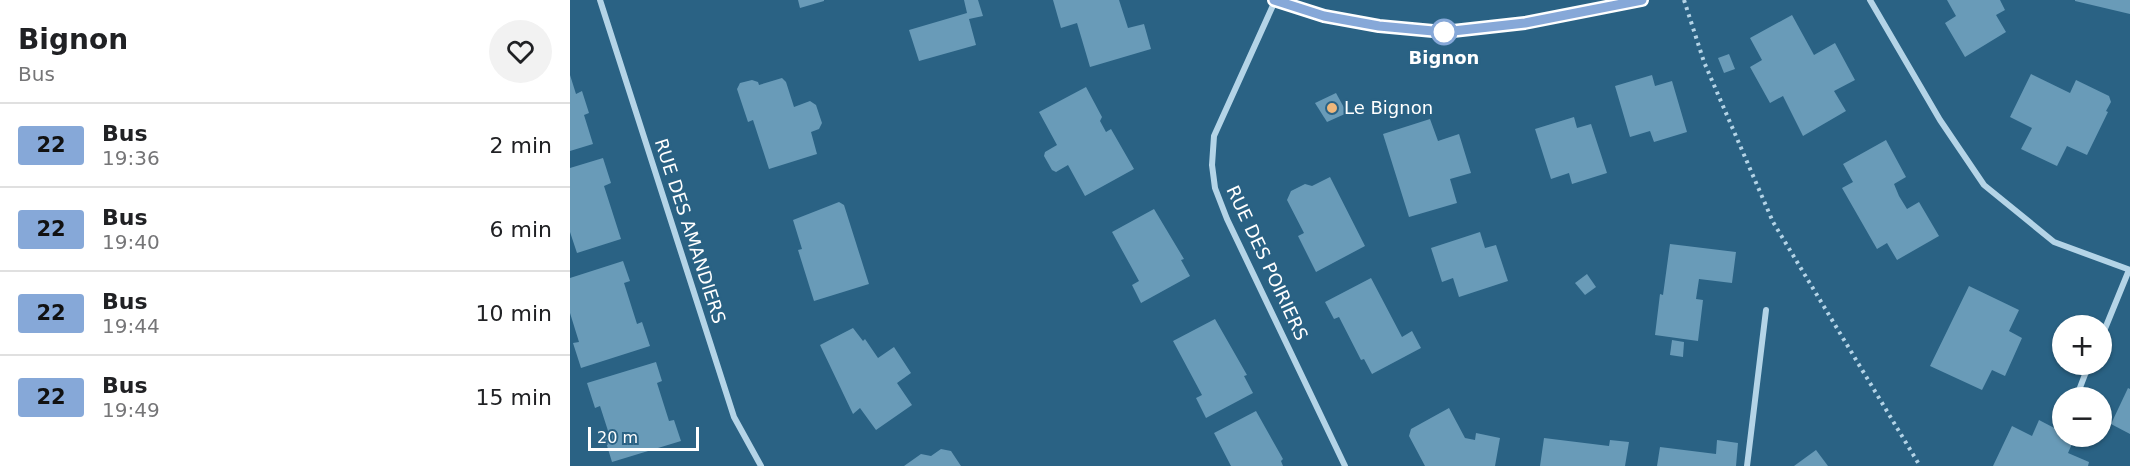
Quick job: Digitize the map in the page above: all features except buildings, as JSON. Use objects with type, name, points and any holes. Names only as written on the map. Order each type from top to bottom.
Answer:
[{"type":"street","name":"RUE DES AMANDIERS","points":[[600,0],[734,417],[761,466]]},
{"type":"street","points":[[1274,0],[1324,16],[1379,26],[1444,32],[1525,23],[1642,0]]},
{"type":"street","name":"RUE DES POIRIERS","points":[[1274,0],[1214,136],[1212,165],[1215,188],[1227,219],[1345,466]]},
{"type":"street","points":[[1870,0],[1940,120],[1984,185],[2054,242],[2130,270],[2111,315]]},
{"type":"street","points":[[1747,466],[1766,310]]},
{"type":"path","points":[[1684,0],[1704,62],[1773,222],[1920,466]]},
{"type":"bus line","name":"22","points":[[1274,0],[1324,16],[1379,26],[1444,32],[1525,23],[1642,0]]},
{"type":"place","name":"Bignon","points":[[1444,32]]},
{"type":"place","name":"Le Bignon","points":[[1332,108]]}]
